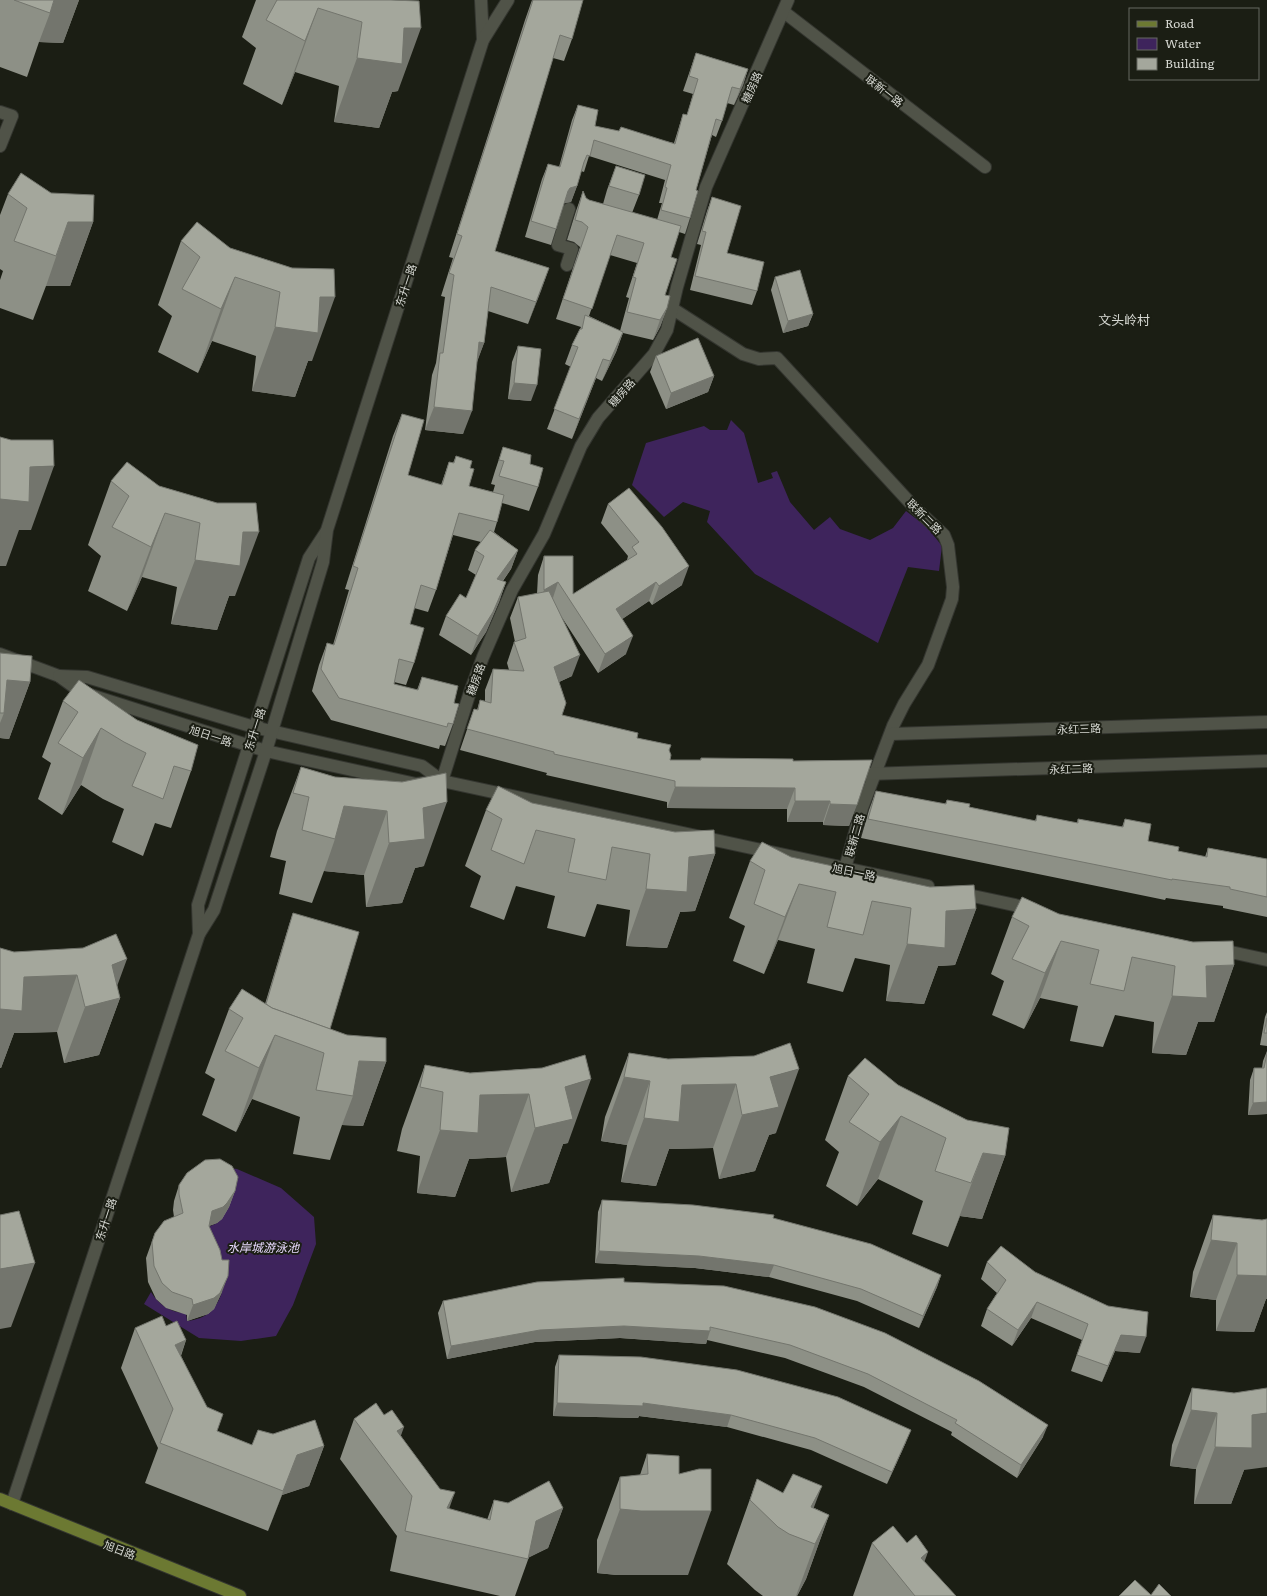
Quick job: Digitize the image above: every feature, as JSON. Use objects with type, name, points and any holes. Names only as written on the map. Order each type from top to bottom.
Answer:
[{"type":"main road","name":"旭日路","points":[[0,1499],[240,1596]]},
{"type":"street","name":"东升一路","points":[[481,0],[483,40]]},
{"type":"street","name":"东升一路","points":[[12,1504],[199,934],[214,910],[266,751],[323,562],[327,530],[483,40],[508,0]]},
{"type":"street","name":"糖房路","points":[[442,781],[470,692],[483,657],[512,590],[544,534],[581,446],[598,418],[654,354],[667,330],[689,243],[706,187],[788,0]]},
{"type":"street","name":"联新一路","points":[[784,12],[985,167]]},
{"type":"street","points":[[0,112],[12,116],[0,146]]},
{"type":"street","points":[[567,265],[572,248],[558,244],[569,208]]},
{"type":"street","points":[[675,239],[689,243]]},
{"type":"street","name":"联新二路","points":[[673,309],[743,354],[764,359],[777,358],[913,506],[945,537],[953,587],[952,599],[928,665],[900,710],[862,808],[844,868]]},
{"type":"street","name":"东升一路","points":[[199,934],[198,905],[254,727],[309,558],[327,530]]},
{"type":"street","name":"旭日一路","points":[[0,654],[59,676],[81,692],[266,751],[416,784],[442,781],[1046,912]]},
{"type":"street","name":"旭日一路","points":[[59,676],[87,677],[272,732],[422,766],[442,781]]},
{"type":"street","name":"永红三路","points":[[891,734],[1267,722]]},
{"type":"street","name":"永红二路","points":[[859,773],[875,774],[1267,761]]},
{"type":"street","points":[[1206,947],[1267,960]]},
{"type":"water","points":[[731,420],[744,433],[758,483],[773,478],[771,473],[777,471],[790,502],[814,530],[830,517],[840,529],[870,540],[893,528],[906,511],[927,527],[942,546],[939,571],[908,567],[878,643],[755,574],[707,522],[710,511],[683,502],[664,517],[632,485],[646,443],[704,426],[710,430],[727,430]]},
{"type":"water","name":"水岸城游泳池","points":[[206,1164],[237,1169],[281,1188],[314,1217],[316,1244],[293,1305],[276,1336],[241,1341],[199,1338],[144,1304],[151,1292],[158,1301],[170,1310],[186,1313],[187,1321],[205,1316],[213,1309],[220,1298],[222,1292],[206,1228],[217,1223],[229,1207]]},
{"type":"building","points":[[14,0],[54,0],[50,13]]},
{"type":"building","points":[[277,0],[419,1],[421,28],[404,28],[402,64],[357,58],[362,22],[318,8],[305,41],[266,20]]},
{"type":"building","points":[[533,0],[583,0],[572,39],[560,35],[495,251],[549,268],[536,302],[491,287],[484,343],[479,342],[472,411],[434,407],[440,353],[443,353],[454,275],[449,273],[462,236],[457,234]]},
{"type":"building","points":[[696,53],[748,69],[740,89],[732,87],[722,121],[716,119],[696,190],[698,191],[690,218],[661,210],[671,165],[594,140],[590,156],[587,155],[577,186],[570,188],[568,191],[556,229],[531,221],[548,164],[560,167],[578,105],[598,110],[595,126],[619,131],[621,127],[675,144],[683,114],[687,115],[698,79],[689,76]]},
{"type":"building","points":[[616,166],[645,175],[639,195],[609,186]]},
{"type":"building","points":[[21,173],[51,193],[94,195],[93,222],[68,222],[56,256],[14,241],[27,208],[8,194]]},
{"type":"building","points":[[583,191],[586,198],[589,200],[681,226],[671,257],[677,259],[665,295],[670,296],[667,308],[660,320],[627,312],[636,278],[633,277],[644,243],[617,235],[592,309],[563,299],[588,227],[582,222],[575,220]]},
{"type":"building","points":[[712,197],[741,206],[727,253],[764,262],[757,291],[695,276],[706,232],[702,231]]},
{"type":"building","points":[[197,222],[230,248],[292,268],[334,269],[335,297],[320,297],[318,333],[275,327],[280,292],[235,277],[221,309],[182,289],[200,257],[181,241]]},
{"type":"building","points":[[800,270],[813,314],[788,321],[775,277]]},
{"type":"building","points":[[585,315],[623,332],[610,361],[603,359],[579,419],[554,409],[578,347],[572,345],[580,329],[582,329]]},
{"type":"building","points":[[698,338],[714,376],[671,393],[656,356]]},
{"type":"building","points":[[518,346],[541,349],[537,385],[514,383]]},
{"type":"building","points":[[402,414],[424,420],[408,475],[442,485],[449,462],[454,463],[456,456],[472,461],[470,468],[474,469],[469,486],[504,495],[497,522],[459,513],[436,590],[421,585],[410,624],[424,628],[414,663],[399,659],[394,684],[418,690],[422,677],[458,686],[454,703],[459,704],[453,724],[448,723],[447,727],[339,698],[321,669],[327,643],[334,645],[358,568],[353,566]]},
{"type":"building","points":[[0,437],[11,440],[53,440],[54,466],[30,467],[29,502],[0,499]]},
{"type":"building","points":[[503,447],[531,455],[530,464],[543,468],[538,487],[499,476],[504,461],[499,460]]},
{"type":"building","points":[[127,462],[159,486],[217,503],[256,503],[259,532],[243,532],[240,566],[195,560],[200,523],[165,513],[151,547],[112,527],[129,496],[111,481]]},
{"type":"building","points":[[629,488],[662,527],[689,566],[659,586],[656,582],[616,609],[633,636],[605,654],[558,582],[544,590],[544,556],[573,556],[573,594],[637,554],[632,547],[639,542],[608,504]]},
{"type":"building","points":[[490,530],[518,550],[497,579],[506,582],[493,612],[478,636],[446,616],[460,594],[466,598],[484,556],[475,550]]},
{"type":"building","points":[[549,591],[580,655],[554,667],[566,703],[562,715],[638,733],[637,738],[671,745],[669,750],[671,755],[670,760],[701,760],[701,758],[793,759],[793,761],[872,760],[857,805],[830,804],[830,801],[795,801],[795,788],[675,787],[675,781],[554,754],[554,752],[467,729],[474,709],[478,710],[480,700],[491,703],[493,669],[524,671],[514,642],[526,638],[518,597]]},
{"type":"building","points":[[0,653],[32,656],[30,682],[7,680],[4,713],[0,713]]},
{"type":"building","points":[[79,680],[137,720],[198,745],[191,771],[174,766],[163,799],[132,786],[146,753],[101,728],[83,758],[58,743],[78,712],[63,701]]},
{"type":"building","points":[[301,767],[335,777],[402,782],[446,773],[447,802],[423,808],[425,839],[389,843],[387,811],[344,806],[335,839],[302,830],[309,797],[293,793]]},
{"type":"building","points":[[498,786],[532,803],[675,832],[714,830],[715,854],[689,857],[687,892],[646,889],[650,854],[612,847],[606,880],[568,872],[575,839],[536,830],[524,864],[491,850],[502,819],[486,810]]},
{"type":"building","points":[[876,791],[946,804],[947,800],[970,804],[969,807],[1036,821],[1037,815],[1078,823],[1078,819],[1123,827],[1125,819],[1151,824],[1148,841],[1179,847],[1178,851],[1207,857],[1208,848],[1267,859],[1267,897],[1230,889],[1230,887],[1172,880],[868,819]]},
{"type":"building","points":[[762,842],[791,857],[930,887],[974,885],[976,909],[946,911],[945,948],[907,944],[911,908],[872,901],[863,935],[827,927],[836,892],[799,884],[785,917],[754,904],[765,870],[750,861]]},
{"type":"building","points":[[1022,897],[1059,914],[1193,942],[1233,941],[1234,965],[1206,966],[1207,998],[1172,996],[1175,966],[1132,957],[1124,991],[1090,984],[1099,950],[1061,941],[1045,973],[1012,959],[1029,926],[1012,917]]},
{"type":"building","points":[[293,913],[359,932],[330,1029],[272,1008],[266,1004]]},
{"type":"building","points":[[116,934],[127,959],[112,965],[120,998],[85,1007],[77,975],[24,977],[22,1011],[0,1009],[0,948],[14,952],[83,948]]},
{"type":"building","points":[[242,989],[272,1008],[347,1035],[386,1038],[386,1062],[359,1061],[353,1096],[316,1090],[324,1053],[275,1035],[259,1068],[225,1051],[243,1018],[229,1009]]},
{"type":"building","points":[[1267,1018],[1267,1033],[1264,1033]]},
{"type":"building","points":[[790,1043],[799,1069],[770,1077],[779,1107],[742,1115],[736,1084],[682,1085],[679,1122],[644,1118],[650,1081],[624,1077],[629,1053],[668,1059],[754,1056]]},
{"type":"building","points":[[1267,1053],[1267,1102],[1253,1103],[1254,1068],[1264,1068]]},
{"type":"building","points":[[585,1055],[591,1079],[565,1087],[573,1119],[535,1128],[529,1094],[480,1095],[478,1133],[440,1130],[443,1092],[420,1087],[425,1065],[470,1073],[542,1068]]},
{"type":"building","points":[[865,1058],[898,1085],[967,1120],[1009,1128],[1005,1156],[983,1153],[971,1183],[935,1171],[946,1138],[901,1116],[880,1142],[849,1122],[869,1094],[848,1076]]},
{"type":"building","points":[[220,1159],[232,1166],[238,1177],[235,1191],[227,1203],[223,1207],[212,1211],[209,1226],[220,1250],[222,1260],[229,1260],[228,1276],[220,1293],[214,1298],[193,1305],[192,1299],[172,1292],[162,1283],[154,1266],[152,1242],[155,1233],[164,1221],[183,1213],[179,1194],[179,1185],[187,1173],[205,1160]]},
{"type":"building","points":[[602,1200],[693,1205],[774,1215],[773,1218],[871,1244],[941,1275],[923,1316],[861,1289],[774,1265],[699,1256],[599,1251]]},
{"type":"building","points":[[19,1211],[35,1263],[0,1269],[0,1215]]},
{"type":"building","points":[[1213,1215],[1262,1220],[1267,1219],[1267,1276],[1237,1275],[1237,1243],[1211,1240]]},
{"type":"building","points":[[1001,1246],[1035,1272],[1108,1306],[1148,1312],[1146,1337],[1121,1335],[1108,1366],[1077,1355],[1088,1324],[1037,1302],[1018,1330],[987,1309],[1006,1280],[987,1262]]},
{"type":"building","points":[[624,1278],[624,1282],[724,1286],[815,1307],[885,1333],[979,1381],[1048,1425],[1021,1465],[955,1423],[957,1420],[868,1374],[790,1345],[710,1327],[710,1331],[624,1326],[540,1330],[451,1346],[443,1301],[537,1282]]},
{"type":"building","points":[[162,1316],[166,1326],[177,1321],[186,1340],[175,1345],[207,1407],[223,1414],[217,1431],[252,1445],[258,1430],[273,1434],[315,1420],[324,1446],[297,1455],[283,1491],[160,1443],[173,1409],[135,1328]]},
{"type":"building","points":[[559,1355],[641,1357],[737,1370],[838,1397],[911,1430],[892,1472],[815,1438],[731,1415],[643,1403],[643,1406],[557,1403]]},
{"type":"building","points":[[1192,1388],[1234,1393],[1267,1388],[1267,1413],[1252,1415],[1252,1448],[1215,1447],[1217,1413],[1191,1410]]},
{"type":"building","points":[[376,1403],[384,1415],[392,1410],[404,1427],[397,1431],[440,1489],[455,1492],[447,1508],[490,1520],[494,1500],[508,1503],[549,1481],[563,1508],[536,1521],[528,1559],[405,1531],[412,1496],[354,1419]]},
{"type":"building","points":[[647,1454],[679,1456],[679,1474],[699,1469],[711,1469],[711,1511],[641,1511],[620,1509],[620,1477],[648,1474]]},
{"type":"building","points":[[793,1474],[822,1486],[811,1507],[829,1515],[815,1544],[789,1534],[778,1527],[750,1500],[757,1479],[783,1493]]},
{"type":"building","points":[[893,1526],[907,1543],[916,1535],[928,1552],[921,1558],[956,1596],[915,1596],[872,1543]]},
{"type":"building","points":[[1135,1580],[1151,1595],[1159,1584],[1171,1596],[1119,1596]]},
{"type":"district","name":"文头岭村","points":[[1124,319]]}]
